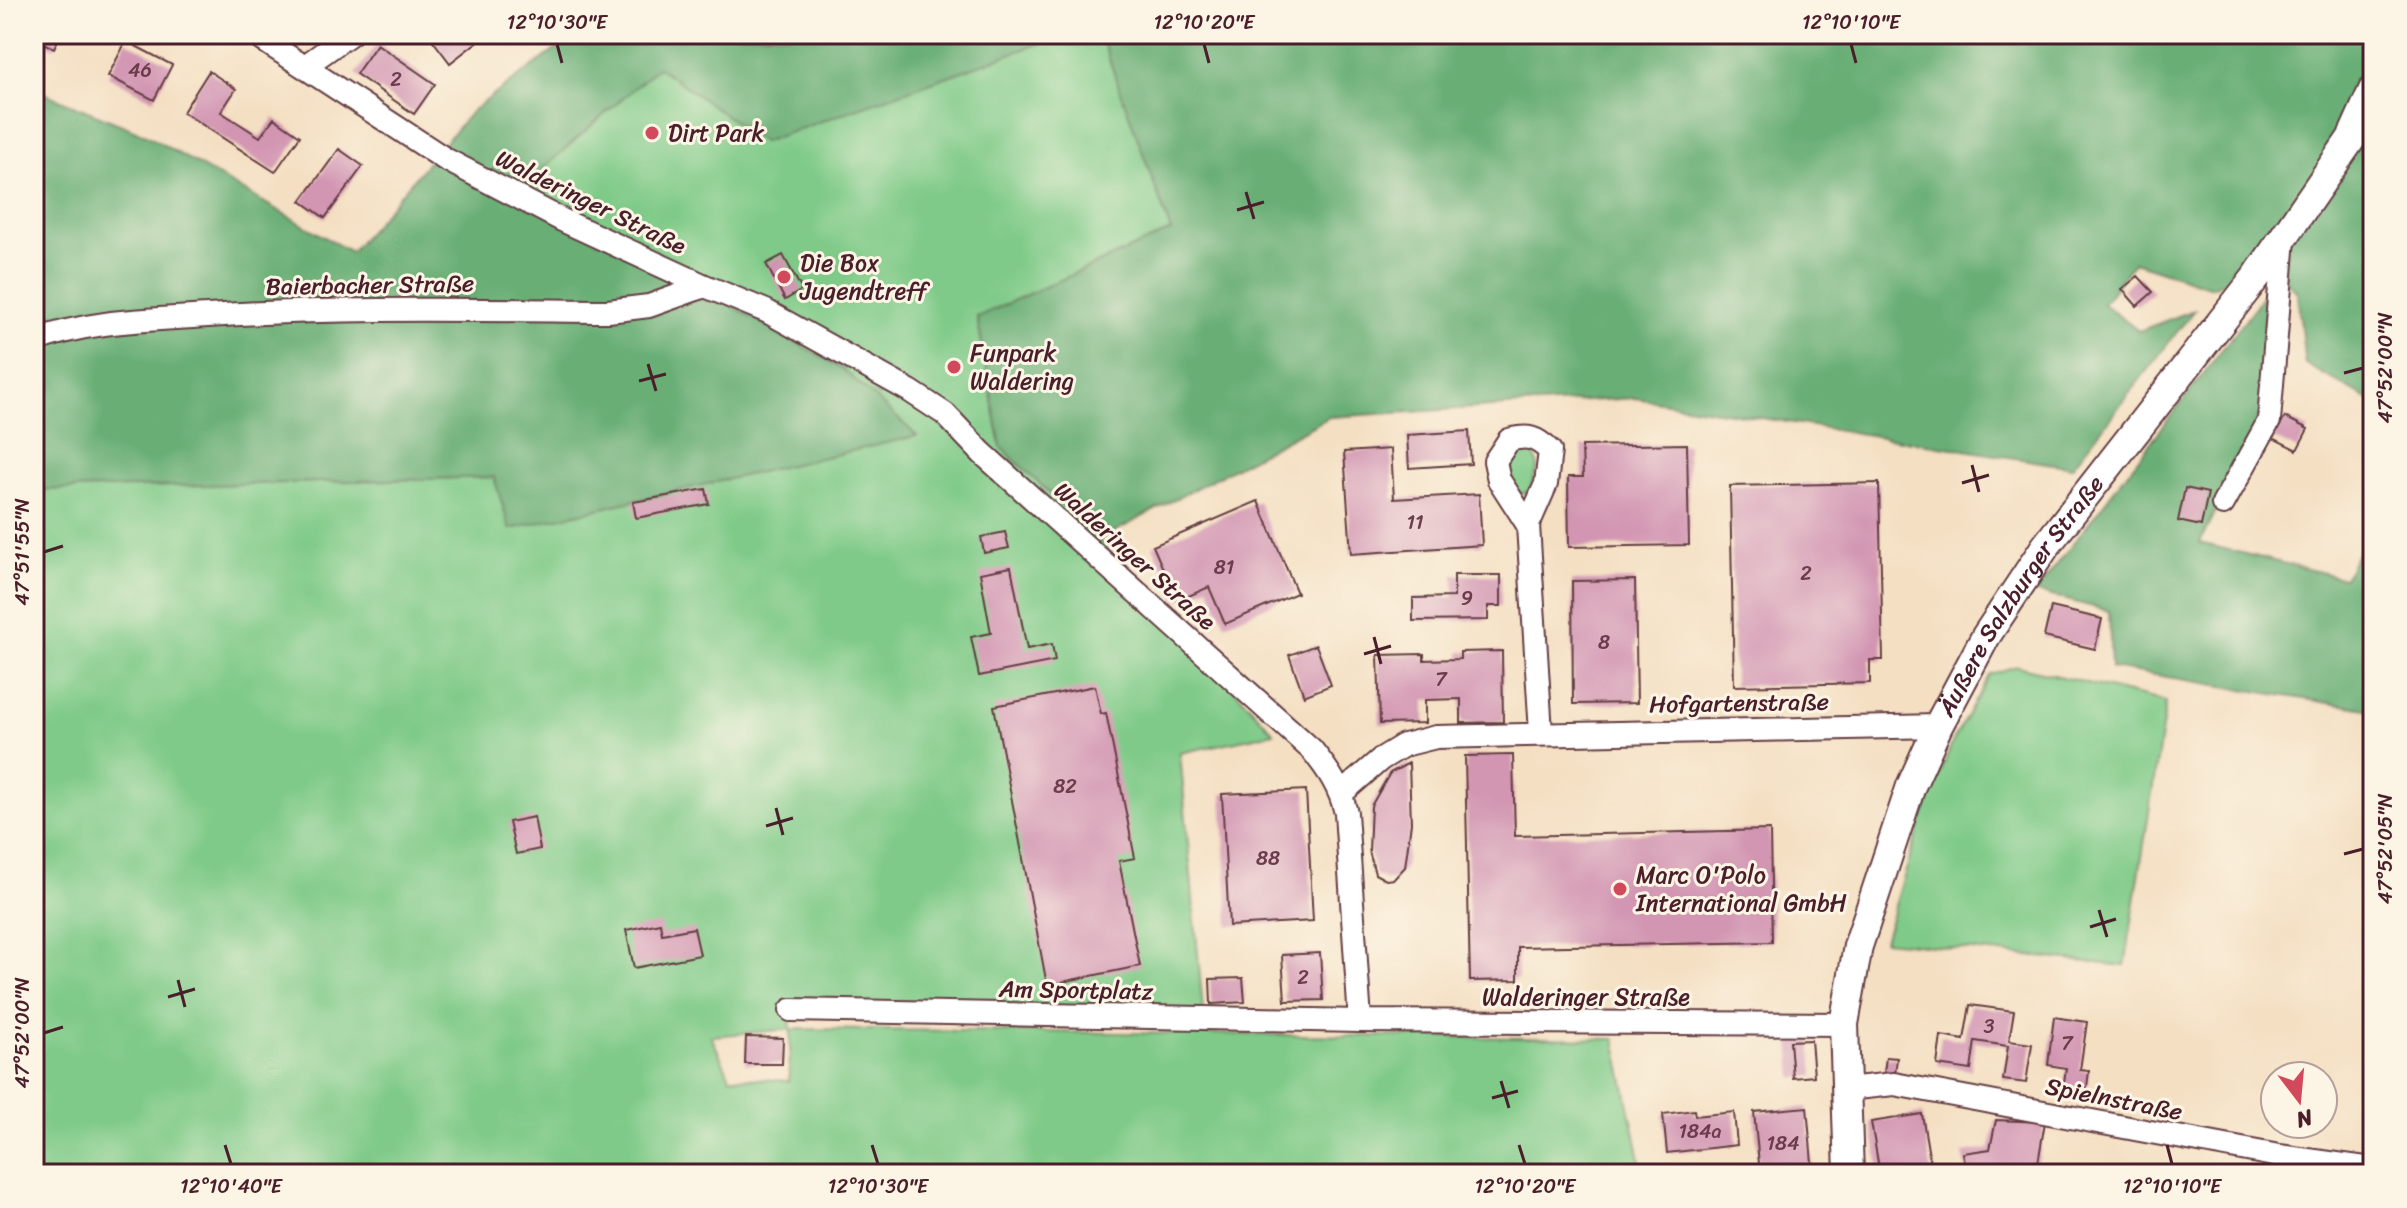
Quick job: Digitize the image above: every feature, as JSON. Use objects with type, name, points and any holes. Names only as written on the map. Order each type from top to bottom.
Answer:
[{"type":"main road","name":"Äußere Salzburger Straße","points":[[1849,1174],[1844,1024],[1858,946],[1911,786],[1938,726],[1986,636],[2045,547],[2257,276],[2351,139],[2373,90]]},
{"type":"street","name":"Walderinger Straße","points":[[254,34],[445,159],[562,220],[766,311],[910,391],[945,414],[982,453],[1312,750],[1331,774],[1342,793],[1346,813],[1360,1021],[1844,1024]]},
{"type":"street","points":[[305,66],[350,34]]},
{"type":"street","points":[[2223,504],[2269,421],[2284,237]]},
{"type":"street","name":"Baierbacher Straße","points":[[34,341],[83,327],[122,321],[293,310],[608,311],[649,306],[705,286]]},
{"type":"street","points":[[1528,525],[1541,733]]},
{"type":"street","name":"Hofgartenstraße","points":[[1342,793],[1381,759],[1404,745],[1436,737],[1938,726]]},
{"type":"street","name":"Am Sportplatz","points":[[791,1010],[1360,1021]]},
{"type":"street","name":"Spielnstraße","points":[[1846,1089],[1894,1084],[2279,1156],[2373,1169]]},
{"type":"green space","points":[[577,34],[1066,34],[763,142],[658,67],[523,186],[844,370],[917,436],[510,529],[494,477],[34,490],[34,89],[144,134],[351,252],[472,111]]},
{"type":"green space","points":[[1066,34],[1100,34],[1171,231],[977,317],[1001,447],[1099,540],[1274,733],[1180,753],[1203,1011],[789,1005],[791,1029],[1615,1039],[1643,1174],[34,1174],[34,490],[494,477],[510,528],[844,370],[522,186],[659,66],[763,142]],"holes":[[[791,1029],[789,1081],[730,1077],[711,1036]]]},
{"type":"green space","points":[[1100,34],[2373,34],[2373,402],[2305,364],[2297,292],[2269,264],[2212,287],[2134,262],[2103,304],[2139,331],[2194,310],[2072,467],[1635,398],[1329,417],[1099,540],[1001,447],[977,317],[1171,231]]},
{"type":"green space","points":[[2267,291],[2260,415],[2200,543],[2344,578],[2373,525],[2373,710],[2111,668],[2109,611],[2036,592]]},
{"type":"green space","points":[[1526,448],[1534,452],[1538,467],[1529,491],[1520,494],[1509,476],[1507,465],[1515,453]]},
{"type":"green space","points":[[2017,666],[2166,702],[2125,966],[1884,941],[1921,822],[1953,741],[1990,674]]},
{"type":"building","points":[[34,34],[61,34],[54,48],[34,39]]},
{"type":"building","points":[[428,34],[471,34],[477,42],[450,63]]},
{"type":"building","points":[[126,41],[172,65],[154,100],[108,76]]},
{"type":"building","points":[[377,44],[435,84],[414,114],[356,74]]},
{"type":"building","points":[[209,71],[236,89],[221,112],[260,137],[274,118],[300,136],[275,172],[183,112]]},
{"type":"building","points":[[339,149],[363,166],[325,218],[301,201]]},
{"type":"building","name":"Die Box Jugendtreff","points":[[783,255],[802,290],[785,300],[766,264]]},
{"type":"building","points":[[2138,276],[2153,292],[2137,306],[2122,289]]},
{"type":"building","points":[[2285,417],[2308,429],[2297,450],[2273,438]]},
{"type":"building","points":[[1469,431],[1471,464],[1409,468],[1407,435]]},
{"type":"building","points":[[1687,444],[1689,545],[1569,547],[1568,477],[1583,477],[1582,446]]},
{"type":"building","points":[[1391,449],[1394,499],[1479,494],[1482,545],[1351,554],[1344,452]]},
{"type":"building","points":[[1879,483],[1883,660],[1870,660],[1870,683],[1734,686],[1730,486]]},
{"type":"building","points":[[2185,488],[2208,493],[2201,526],[2178,521]]},
{"type":"building","points":[[706,489],[709,504],[636,518],[633,502]]},
{"type":"building","points":[[1258,501],[1297,593],[1225,624],[1209,587],[1177,601],[1153,546]]},
{"type":"building","points":[[1005,532],[1009,548],[984,553],[981,537]]},
{"type":"building","points":[[1011,567],[1027,649],[1052,644],[1055,661],[979,676],[971,637],[991,633],[980,573]]},
{"type":"building","points":[[1454,575],[1501,575],[1501,606],[1488,606],[1488,620],[1413,621],[1413,598],[1454,597]]},
{"type":"building","points":[[1635,580],[1637,703],[1573,704],[1572,581]]},
{"type":"building","points":[[2051,607],[2102,619],[2095,649],[2044,637]]},
{"type":"building","points":[[1316,645],[1331,685],[1304,696],[1289,655]]},
{"type":"building","points":[[1502,651],[1503,722],[1461,723],[1461,699],[1425,700],[1425,723],[1380,724],[1378,655],[1424,654],[1424,660],[1460,659],[1460,652]]},
{"type":"building","points":[[1095,686],[1101,714],[1106,713],[1135,858],[1119,861],[1140,966],[1047,985],[994,706]]},
{"type":"building","name":"Marc O'Polo International GmbH","points":[[1513,755],[1515,836],[1770,830],[1772,942],[1518,947],[1518,980],[1470,981],[1465,756]]},
{"type":"building","points":[[1409,763],[1411,823],[1405,867],[1394,879],[1386,880],[1375,874],[1369,851],[1371,806],[1390,773]]},
{"type":"building","points":[[1306,790],[1313,921],[1229,926],[1222,794]]},
{"type":"building","points":[[534,817],[540,849],[516,854],[509,822]]},
{"type":"building","points":[[660,923],[662,934],[694,928],[700,955],[634,968],[626,930]]},
{"type":"building","points":[[1320,953],[1323,1000],[1285,1001],[1282,955]]},
{"type":"building","points":[[1243,978],[1245,1002],[1211,1004],[1210,979]]},
{"type":"building","points":[[1970,1005],[2014,1011],[2009,1041],[2032,1044],[2026,1083],[2003,1080],[2008,1046],[1975,1041],[1971,1070],[1937,1065],[1941,1036],[1964,1040]]},
{"type":"building","points":[[2054,1017],[2087,1022],[2080,1070],[2089,1071],[2086,1095],[2063,1092],[2066,1068],[2048,1065]]},
{"type":"building","points":[[746,1037],[783,1038],[782,1064],[745,1064]]},
{"type":"building","points":[[1811,1040],[1814,1076],[1793,1078],[1790,1041]]},
{"type":"building","points":[[1886,1057],[1897,1058],[1895,1074],[1884,1073]]},
{"type":"building","points":[[1807,1107],[1813,1174],[1760,1174],[1754,1112]]},
{"type":"building","points":[[1694,1110],[1695,1116],[1734,1112],[1737,1145],[1667,1153],[1663,1114]]},
{"type":"building","points":[[1922,1114],[1932,1174],[1880,1174],[1871,1122]]},
{"type":"building","points":[[1996,1120],[2045,1122],[2039,1174],[1967,1174],[1963,1153],[1990,1149]]},
{"type":"place","name":"Dirt Park","points":[[652,133]]},
{"type":"place","name":"Die Box Jugendtreff","points":[[784,277]]},
{"type":"place","name":"Funpark Waldering","points":[[954,367]]},
{"type":"place","name":"Marc O'Polo International GmbH","points":[[1620,889]]}]
